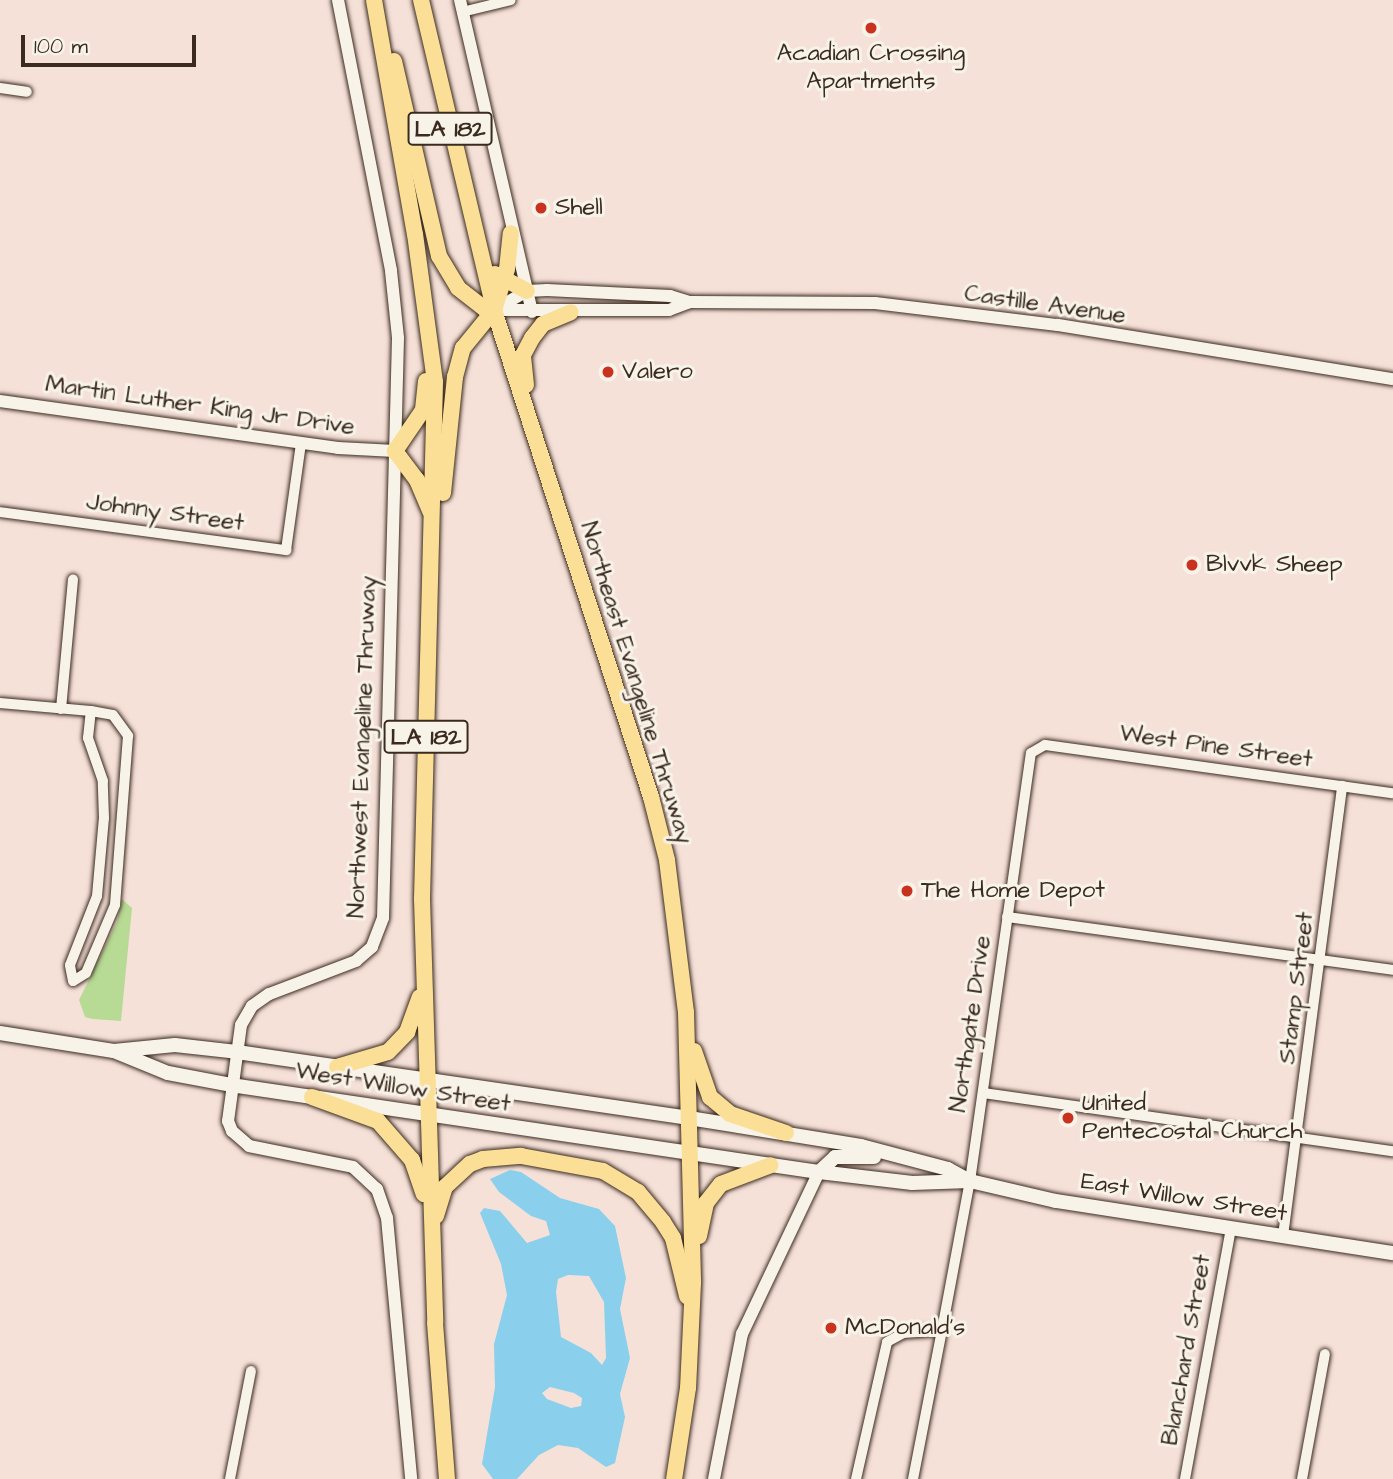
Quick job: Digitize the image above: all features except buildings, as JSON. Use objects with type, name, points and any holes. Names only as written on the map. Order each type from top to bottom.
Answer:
[{"type":"highway","name":"LA 182","points":[[374,0],[424,287],[429,351],[435,382],[422,846],[430,1210],[447,1479]]},
{"type":"highway","name":"Northeast Evangeline Thruway","points":[[421,0],[494,310],[651,797],[677,918],[687,1019],[693,1322],[674,1479]]},
{"type":"highway","points":[[380,30],[397,68],[439,256],[458,288],[484,308],[494,310]]},
{"type":"highway","points":[[429,631],[455,377],[463,348],[494,310],[504,279],[511,233]]},
{"type":"highway","points":[[480,258],[504,279],[527,291]]},
{"type":"highway","points":[[528,415],[523,355],[543,324],[571,312]]},
{"type":"highway","points":[[429,351],[424,410],[395,451],[417,480],[433,518]]},
{"type":"highway","points":[[337,1067],[388,1052],[407,1032],[424,985]]},
{"type":"highway","points":[[687,1019],[710,1097],[730,1114],[786,1133]]},
{"type":"highway","points":[[313,1097],[378,1121],[412,1160],[430,1210]]},
{"type":"highway","points":[[432,1252],[437,1203],[445,1187],[470,1164],[503,1155],[592,1167],[638,1192],[663,1222],[673,1238],[693,1322]]},
{"type":"highway","points":[[693,1259],[706,1203],[721,1184],[771,1165]]},
{"type":"main road","name":"West Willow Street","points":[[0,1033],[114,1051],[168,1073],[232,1085],[690,1154]]},
{"type":"main road","name":"West Willow Street","points":[[114,1051],[175,1045],[237,1052],[689,1118]]},
{"type":"main road","name":"East Willow Street","points":[[689,1118],[900,1155],[947,1169],[970,1181],[1056,1201],[1393,1253]]},
{"type":"main road","name":"East Willow Street","points":[[690,1154],[912,1183],[970,1181]]},
{"type":"main road","points":[[818,1172],[835,1157],[900,1155]]},
{"type":"street","name":"Northwest Evangeline Thruway","points":[[338,0],[395,302],[395,451],[383,918],[372,947],[362,957],[269,994],[252,1006],[242,1026],[228,1121],[238,1138],[262,1150],[353,1167],[372,1182],[381,1196],[409,1478]]},
{"type":"street","points":[[512,0],[461,6],[511,233],[532,312]]},
{"type":"street","points":[[0,88],[27,92]]},
{"type":"street","points":[[494,310],[527,291]]},
{"type":"street","name":"Castille Avenue","points":[[527,291],[612,292],[690,302],[875,303],[1058,326],[1393,379]]},
{"type":"street","name":"Castille Avenue","points":[[494,310],[669,310],[690,302]]},
{"type":"street","name":"Martin Luther King Jr Drive","points":[[0,401],[301,443],[395,451]]},
{"type":"street","name":"Johnny Street","points":[[0,512],[286,550],[301,443]]},
{"type":"street","points":[[61,709],[72,580]]},
{"type":"street","points":[[0,703],[91,711],[113,715],[128,736],[111,920],[86,973],[73,981],[70,965],[92,913],[104,818],[103,781],[88,738],[91,711]]},
{"type":"street","name":"West Pine Street","points":[[1035,749],[1045,745],[1393,793]]},
{"type":"street","name":"Northgate Drive","points":[[913,1479],[970,1181],[1028,761],[1035,749]]},
{"type":"street","name":"Stamp Street","points":[[1283,1236],[1299,1137],[1342,786]]},
{"type":"street","points":[[104,818],[121,818]]},
{"type":"street","points":[[92,913],[111,920]]},
{"type":"street","points":[[1007,917],[1393,970]]},
{"type":"street","points":[[983,1093],[1393,1150]]},
{"type":"street","points":[[714,1479],[742,1334],[818,1172]]},
{"type":"street","name":"Blanchard Street","points":[[1185,1479],[1231,1229]]},
{"type":"street","points":[[856,1479],[887,1342],[902,1333],[942,1330]]},
{"type":"street","points":[[1302,1479],[1325,1354]]},
{"type":"street","points":[[230,1479],[251,1371]]},
{"type":"green space","points":[[122,899],[132,908],[121,1021],[85,1017],[79,1000],[117,922]]},
{"type":"water","points":[[510,1170],[521,1172],[560,1198],[599,1209],[615,1226],[626,1278],[620,1309],[630,1358],[620,1394],[625,1417],[615,1463],[606,1467],[578,1448],[558,1445],[539,1455],[517,1479],[493,1479],[482,1464],[495,1387],[494,1344],[507,1295],[501,1264],[480,1213],[484,1208],[500,1211],[527,1243],[550,1235],[546,1221],[531,1216],[499,1192],[490,1179]],"holes":[[[568,1275],[589,1276],[604,1302],[606,1358],[602,1365],[591,1353],[561,1337],[556,1292],[558,1279]],[[550,1387],[574,1393],[582,1398],[581,1406],[571,1408],[547,1399],[542,1393]]]},
{"type":"place","name":"Acadian Crossing Apartments","points":[[871,28]]},
{"type":"place","name":"Shell","points":[[541,208]]},
{"type":"place","name":"Valero","points":[[608,372]]},
{"type":"place","name":"Blvvk Sheep","points":[[1192,565]]},
{"type":"place","name":"The Home Depot","points":[[907,891]]},
{"type":"place","name":"United Pentecostal Church","points":[[1068,1118]]},
{"type":"place","name":"McDonald's","points":[[831,1328]]}]
